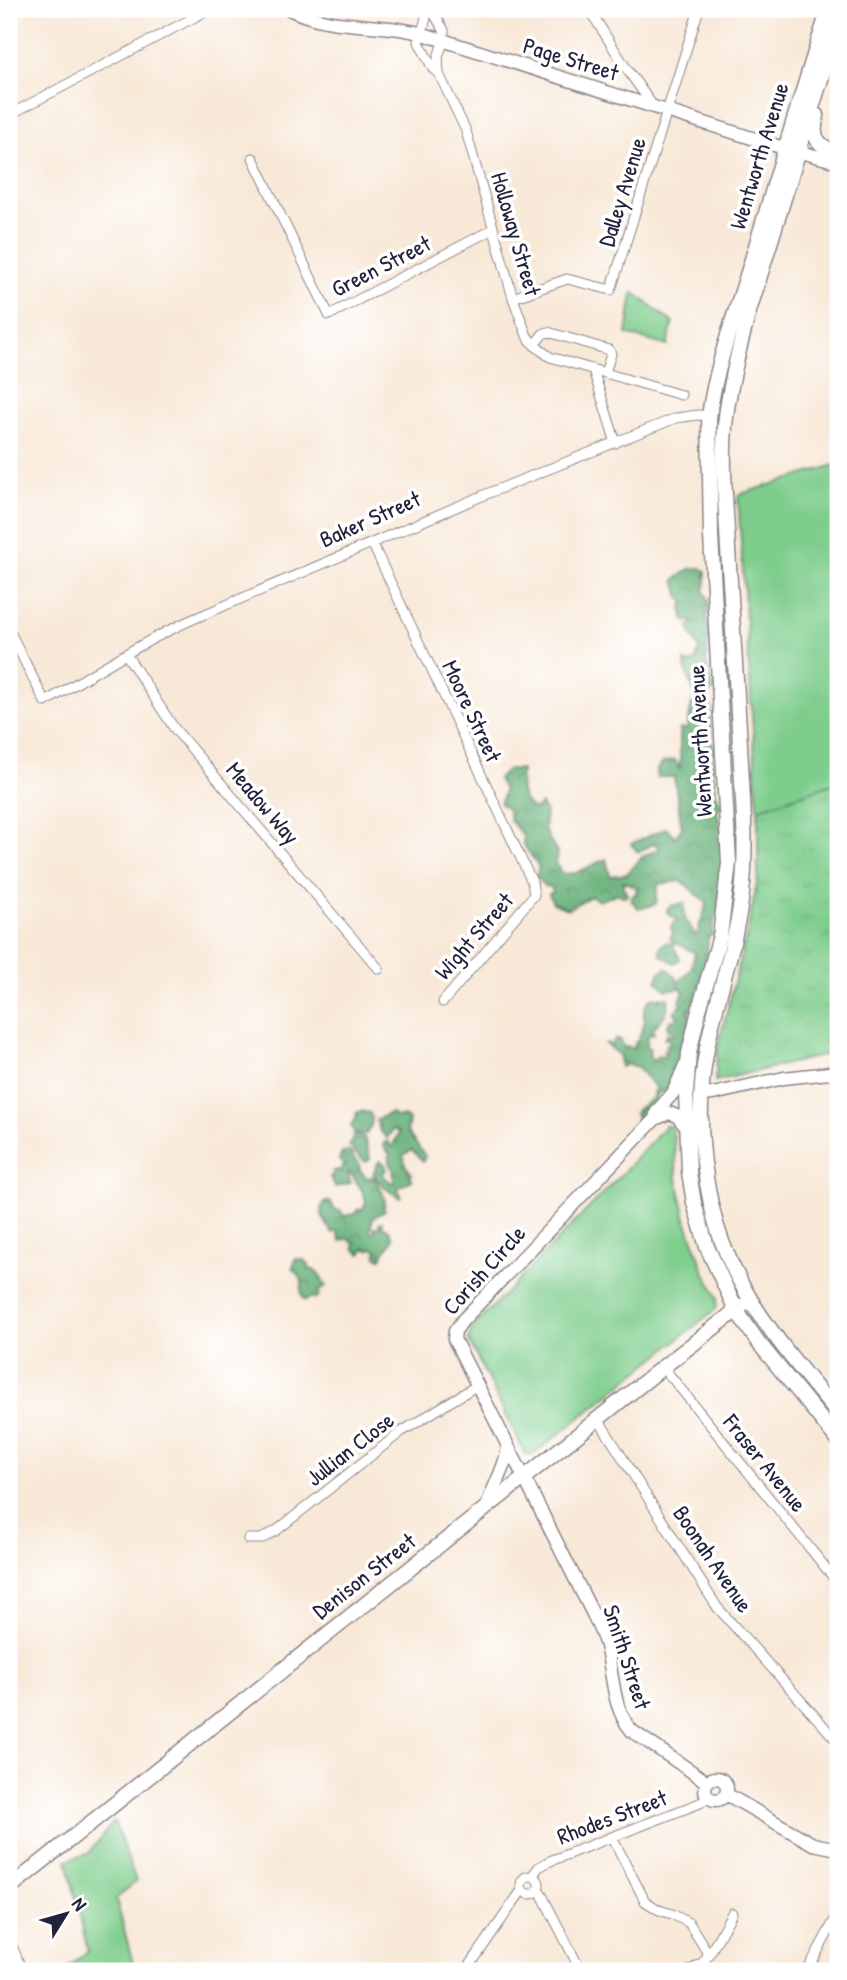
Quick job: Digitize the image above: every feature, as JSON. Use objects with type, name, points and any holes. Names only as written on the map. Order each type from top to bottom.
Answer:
[{"type":"main road","name":"Wentworth Avenue","points":[[829,9],[726,343],[709,416],[711,536],[730,863],[720,936],[689,1053],[686,1127],[689,1172],[696,1211],[712,1259],[736,1310],[758,1342],[838,1440]]},
{"type":"main road","name":"Wentworth Avenue","points":[[838,24],[741,340],[726,419],[723,465],[743,811],[743,884],[732,950],[706,1049],[701,1095],[702,1145],[710,1203],[723,1246],[750,1301],[772,1333],[838,1414]]},
{"type":"main road","points":[[822,80],[821,105],[815,135],[824,148],[838,155]]},
{"type":"main road","name":"Baker Street","points":[[709,416],[726,419]]},
{"type":"main road","points":[[686,1093],[701,1095]]},
{"type":"main road","name":"Denison Street","points":[[9,1888],[663,1367],[750,1301]]},
{"type":"street","points":[[9,115],[211,9]]},
{"type":"street","name":"Page Street","points":[[289,9],[312,19],[421,33],[785,148],[838,162]]},
{"type":"street","name":"Holloway Street","points":[[425,9],[426,18],[419,43],[433,69],[439,74],[467,131],[513,298],[527,336],[534,345]]},
{"type":"street","points":[[431,9],[444,30],[444,40],[438,57],[439,74]]},
{"type":"street","points":[[589,9],[653,106]]},
{"type":"street","name":"Dalley Avenue","points":[[513,298],[567,279],[611,290],[699,9]]},
{"type":"street","name":"Green Street","points":[[253,158],[330,315],[493,229]]},
{"type":"street","points":[[605,373],[611,354],[609,350],[548,332],[534,345],[550,357],[593,370],[681,395]]},
{"type":"street","points":[[593,370],[616,443]]},
{"type":"street","name":"Baker Street","points":[[9,629],[46,702],[170,629],[489,493],[676,418],[709,416]]},
{"type":"street","name":"Moore Street","points":[[372,543],[532,882],[534,895]]},
{"type":"street","name":"Meadow Way","points":[[126,654],[174,728],[379,969]]},
{"type":"street","name":"Wight Street","points":[[443,1002],[534,895]]},
{"type":"street","name":"Corish Circle","points":[[524,1478],[454,1339],[457,1326],[655,1119],[657,1111],[673,1093],[689,1053]]},
{"type":"street","points":[[701,1095],[784,1077],[838,1072]]},
{"type":"street","points":[[655,1119],[669,1113],[677,1116],[686,1127]]},
{"type":"street","name":"Fraser Avenue","points":[[663,1367],[838,1583]]},
{"type":"street","name":"Jullian Close","points":[[248,1539],[261,1539],[276,1531],[401,1432],[476,1386]]},
{"type":"street","name":"Boonah Avenue","points":[[598,1419],[718,1607],[838,1742]]},
{"type":"street","points":[[487,1507],[492,1488],[504,1467],[508,1448]]},
{"type":"street","name":"Smith Street","points":[[524,1478],[593,1614],[605,1644],[616,1699],[624,1721],[632,1731],[707,1782]]},
{"type":"street","points":[[713,1778],[720,1779],[727,1787],[726,1794],[718,1800],[708,1797],[705,1791],[707,1782],[713,1778]]},
{"type":"street","points":[[726,1794],[813,1844],[838,1849]]},
{"type":"street","name":"Rhodes Street","points":[[532,1876],[544,1864],[700,1803],[708,1797]]},
{"type":"street","points":[[612,1837],[645,1901],[689,1923],[709,1955]]},
{"type":"street","points":[[466,1971],[522,1890],[524,1878],[532,1876],[538,1881],[538,1890],[581,1971]]},
{"type":"street","points":[[522,1890],[530,1894],[538,1890]]},
{"type":"street","points":[[689,1971],[709,1955],[732,1913]]},
{"type":"street","points":[[807,1971],[838,1914]]},
{"type":"street","points":[[9,1938],[22,1971]]},
{"type":"green space","points":[[633,292],[673,323],[667,346],[627,334]]},
{"type":"green space","points":[[838,464],[838,782],[758,809],[738,495]]},
{"type":"green space","points":[[701,568],[706,571],[704,591],[709,600],[706,615],[710,632],[706,661],[710,675],[708,677],[715,683],[715,690],[708,696],[713,746],[718,750],[712,755],[716,793],[722,807],[717,811],[722,832],[718,835],[721,855],[725,856],[720,873],[723,876],[712,928],[713,935],[708,937],[703,974],[692,1010],[689,1008],[690,1019],[683,1046],[685,1061],[679,1061],[667,1089],[657,1095],[658,1098],[638,1120],[635,1114],[637,1110],[655,1096],[653,1092],[656,1088],[637,1067],[627,1064],[621,1067],[620,1056],[605,1044],[612,1046],[614,1040],[620,1039],[625,1049],[628,1046],[633,1049],[645,1021],[644,1011],[647,1004],[654,997],[659,1000],[659,997],[668,997],[667,1010],[653,1028],[654,1034],[648,1035],[647,1045],[649,1056],[654,1060],[658,1055],[665,1056],[664,1050],[670,1043],[669,1039],[664,1037],[667,1037],[667,1033],[673,1035],[668,1024],[671,1020],[676,1020],[677,1015],[674,1012],[682,1006],[680,1000],[684,992],[681,988],[666,990],[657,981],[659,973],[667,968],[677,978],[678,983],[691,969],[695,953],[677,943],[673,945],[680,959],[675,963],[660,955],[660,947],[674,941],[670,937],[673,934],[671,926],[678,920],[668,914],[667,909],[684,903],[686,923],[694,934],[697,934],[707,903],[682,881],[658,884],[656,904],[639,909],[631,900],[633,895],[637,894],[637,887],[623,881],[627,896],[618,893],[599,901],[591,896],[567,909],[553,903],[549,894],[553,892],[551,887],[544,886],[536,876],[539,867],[523,844],[523,836],[510,820],[507,808],[500,804],[504,790],[498,779],[508,769],[521,770],[520,787],[523,797],[534,810],[541,804],[546,813],[544,829],[557,853],[556,864],[562,874],[576,873],[606,859],[610,876],[627,874],[642,857],[659,849],[655,843],[638,852],[631,844],[666,828],[675,837],[682,828],[674,777],[657,777],[657,769],[664,762],[675,760],[680,770],[680,729],[687,729],[692,703],[698,702],[685,662],[690,664],[696,660],[699,649],[688,627],[693,624],[691,621],[686,622],[683,617],[685,614],[682,607],[685,602],[680,598],[675,580],[690,569]]},
{"type":"green space","points":[[838,782],[838,1052],[715,1081],[718,1046],[758,878],[758,809]]},
{"type":"green space","points":[[356,1113],[370,1113],[371,1116],[371,1124],[366,1134],[354,1133],[351,1126],[357,1117]]},
{"type":"green space","points":[[391,1113],[397,1118],[403,1116],[409,1120],[407,1132],[425,1156],[423,1161],[412,1150],[403,1155],[412,1180],[398,1188],[399,1197],[373,1175],[379,1161],[384,1163],[387,1170],[383,1171],[384,1176],[391,1183],[394,1182],[393,1167],[390,1166],[388,1157],[391,1155],[383,1144],[387,1141],[392,1147],[399,1133],[393,1129],[387,1138],[380,1131],[376,1120]]},
{"type":"green space","points":[[665,1126],[670,1126],[673,1131],[677,1179],[687,1223],[705,1273],[718,1298],[716,1309],[533,1455],[525,1454],[468,1339],[473,1327]]},
{"type":"green space","points":[[354,1135],[364,1137],[370,1159],[366,1162],[349,1145]]},
{"type":"green space","points":[[342,1153],[352,1153],[360,1164],[359,1168],[365,1177],[375,1180],[384,1197],[385,1210],[373,1218],[370,1230],[372,1233],[375,1231],[373,1227],[380,1227],[379,1223],[382,1222],[384,1228],[392,1234],[392,1241],[381,1258],[377,1257],[373,1248],[365,1248],[361,1254],[354,1248],[355,1242],[349,1238],[341,1241],[337,1231],[332,1233],[322,1216],[321,1208],[325,1202],[331,1202],[334,1209],[342,1212],[343,1216],[363,1209],[366,1201],[363,1192],[349,1171],[350,1183],[335,1187],[330,1177],[333,1171],[341,1172],[341,1167],[345,1166],[339,1160]]},
{"type":"green space","points":[[295,1259],[304,1260],[309,1265],[309,1270],[319,1274],[326,1286],[318,1292],[319,1296],[315,1299],[313,1297],[305,1300],[302,1297],[301,1280],[293,1269]]},
{"type":"green space","points":[[114,1821],[136,1881],[116,1899],[135,1971],[64,1971],[88,1951],[67,1860],[88,1854]]},
{"type":"green space","points":[[288,1957],[299,1971],[270,1971]]}]
